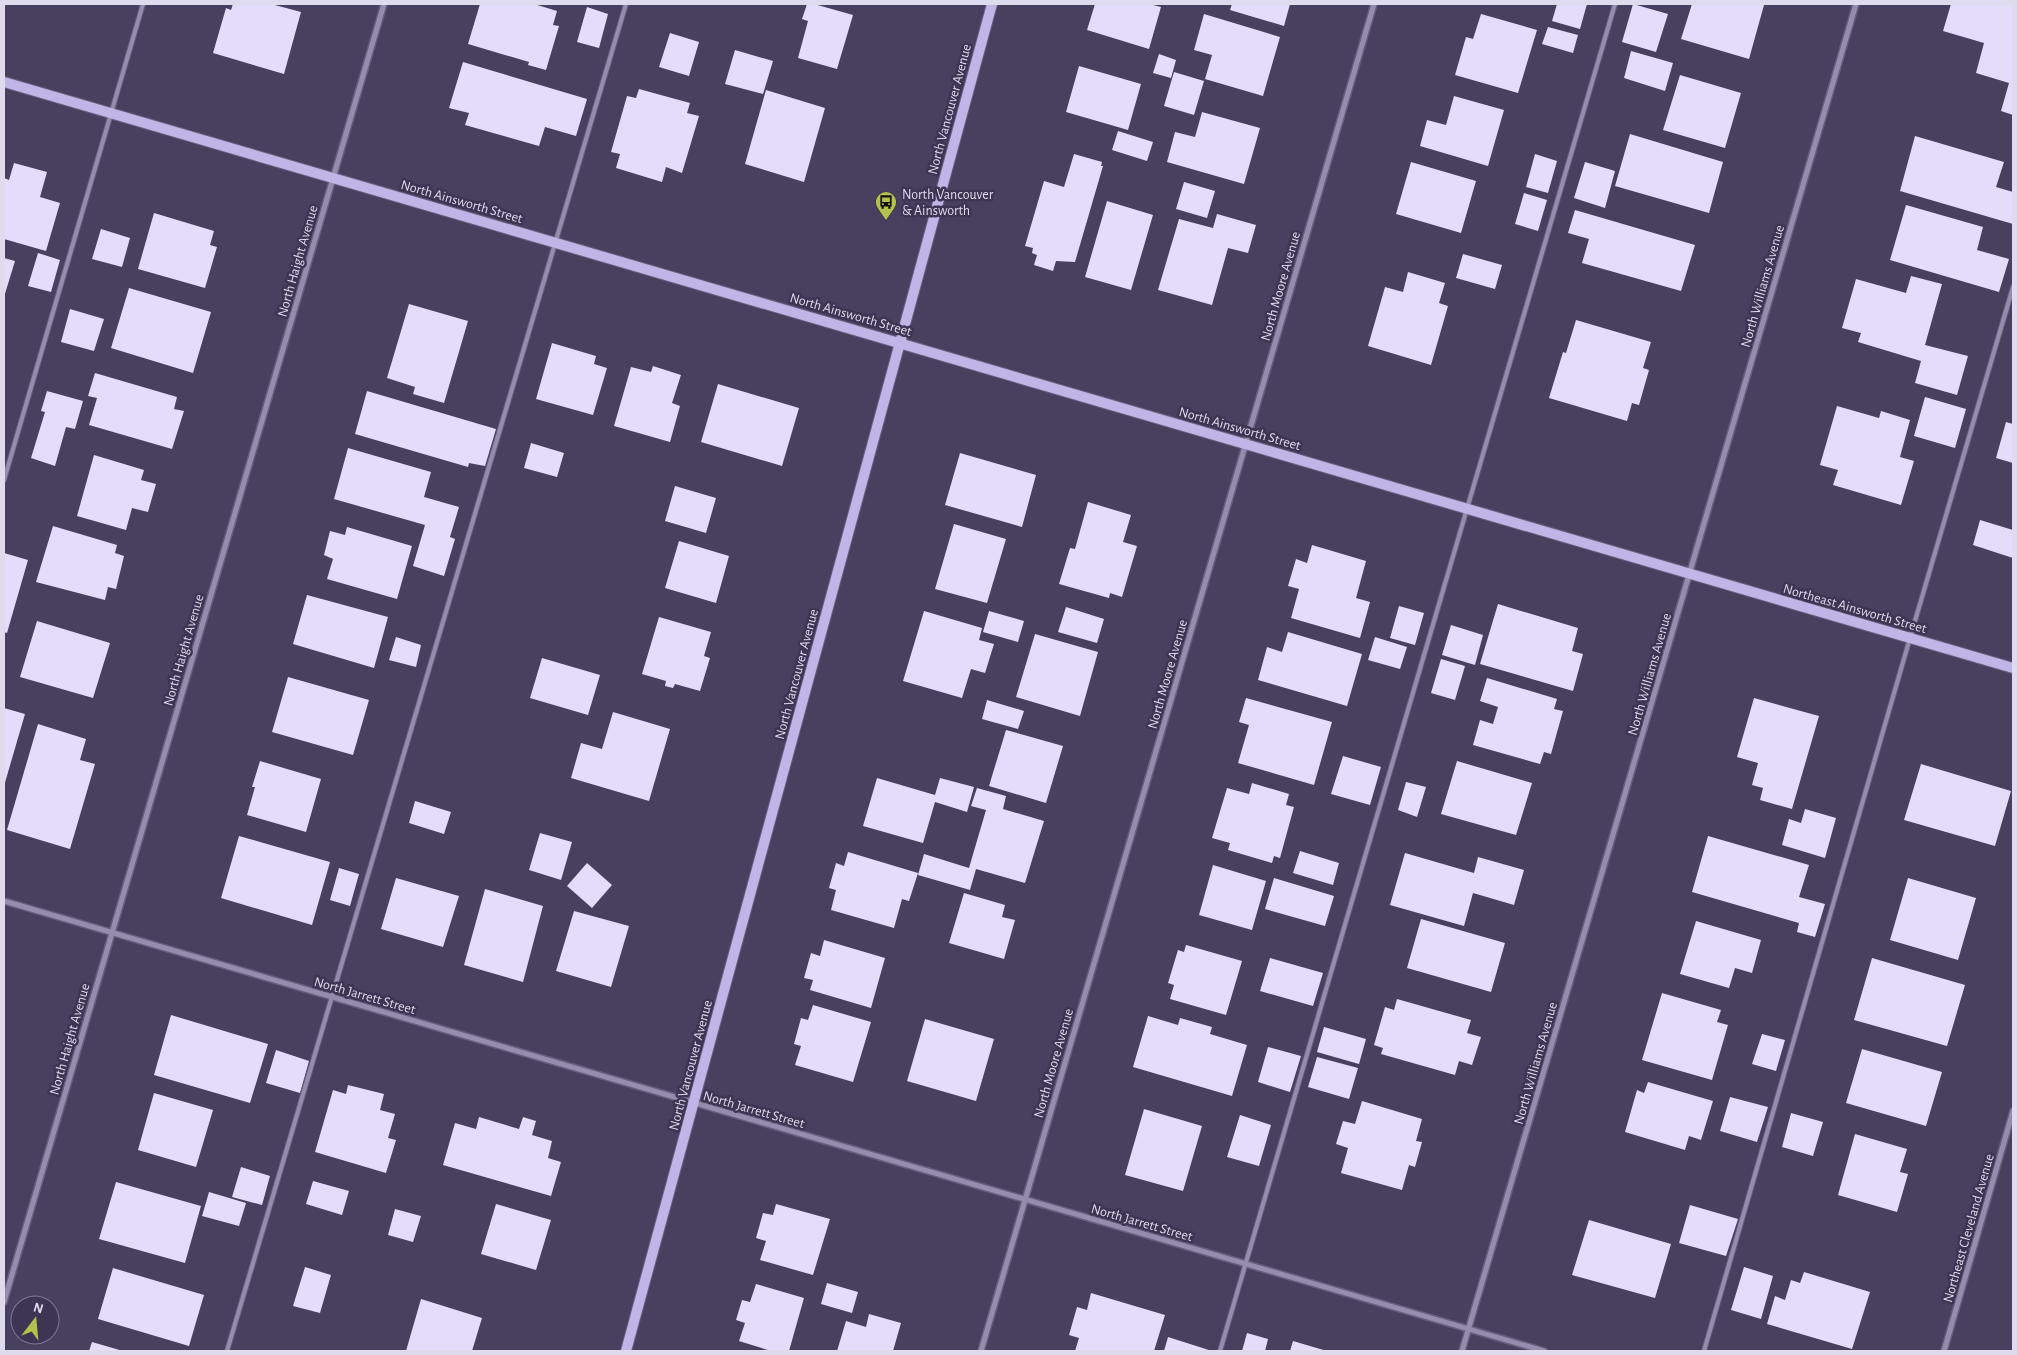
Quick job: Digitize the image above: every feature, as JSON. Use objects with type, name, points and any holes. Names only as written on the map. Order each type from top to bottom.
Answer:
[{"type":"street","name":"North Haight Avenue","points":[[4,1302],[384,4]]},
{"type":"street","name":"North Vancouver Avenue","points":[[626,1351],[992,4]]},
{"type":"street","name":"North Moore Avenue","points":[[981,1351],[1374,4]]},
{"type":"street","name":"North Williams Avenue","points":[[1462,1351],[1856,4]]},
{"type":"street","name":"North Ainsworth Street","points":[[4,82],[1690,574]]},
{"type":"street","name":"Northeast Ainsworth Street","points":[[1690,574],[2013,668]]},
{"type":"street","name":"North Jarrett Street","points":[[4,901],[1544,1351]]},
{"type":"street","name":"Northeast Cleveland Avenue","points":[[1944,1351],[2013,1111]]},
{"type":"lane","points":[[4,480],[143,4]]},
{"type":"lane","points":[[227,1351],[626,4]]},
{"type":"lane","points":[[1220,1351],[1615,4]]},
{"type":"lane","points":[[1704,1351],[2013,287]]},
{"type":"building","points":[[233,4],[271,4],[301,12],[284,74],[213,53],[226,8],[231,10]]},
{"type":"building","points":[[480,4],[534,4],[557,11],[553,25],[559,26],[546,70],[528,65],[529,62],[468,44]]},
{"type":"building","points":[[807,4],[814,4],[853,15],[837,69],[798,58],[808,21],[802,19]]},
{"type":"building","points":[[1095,4],[1149,4],[1161,7],[1149,49],[1087,30]]},
{"type":"building","points":[[1232,4],[1290,4],[1284,26],[1230,10]]},
{"type":"building","points":[[1557,4],[1587,4],[1580,29],[1552,21]]},
{"type":"building","points":[[1633,4],[1668,14],[1656,52],[1622,42]]},
{"type":"building","points":[[1692,4],[1764,5],[1749,59],[1681,39]]},
{"type":"building","points":[[1951,4],[2013,5],[2013,115],[2001,111],[2009,83],[1976,73],[1984,43],[1943,31]]},
{"type":"building","points":[[587,7],[608,14],[599,48],[577,42]]},
{"type":"building","points":[[1204,14],[1280,37],[1263,96],[1205,79],[1212,55],[1194,50]]},
{"type":"building","points":[[1481,14],[1537,30],[1518,93],[1455,75],[1466,37],[1473,39]]},
{"type":"building","points":[[1548,27],[1578,35],[1573,53],[1542,44]]},
{"type":"building","points":[[670,33],[699,42],[689,76],[659,67]]},
{"type":"building","points":[[735,50],[773,61],[763,94],[725,84]]},
{"type":"building","points":[[1631,51],[1673,63],[1665,91],[1624,78]]},
{"type":"building","points":[[1159,54],[1176,60],[1171,78],[1153,73]]},
{"type":"building","points":[[463,62],[587,99],[576,136],[545,127],[539,146],[465,125],[469,113],[449,108]]},
{"type":"building","points":[[1079,66],[1141,84],[1128,130],[1066,112]]},
{"type":"building","points":[[1174,72],[1204,81],[1194,115],[1164,106]]},
{"type":"building","points":[[1680,75],[1741,93],[1725,148],[1663,130]]},
{"type":"building","points":[[639,89],[690,103],[687,113],[699,116],[682,173],[666,167],[662,182],[616,168],[620,154],[611,152],[627,96],[636,98]]},
{"type":"building","points":[[766,90],[825,108],[804,182],[745,164]]},
{"type":"building","points":[[1454,96],[1504,110],[1488,166],[1420,146],[1427,120],[1446,125]]},
{"type":"building","points":[[1202,112],[1260,128],[1244,184],[1167,162],[1175,132],[1195,137]]},
{"type":"building","points":[[1118,131],[1153,142],[1147,161],[1112,150]]},
{"type":"building","points":[[1630,134],[1723,162],[1709,213],[1615,186]]},
{"type":"building","points":[[1915,136],[2004,162],[1996,187],[2013,192],[2013,224],[1900,191]]},
{"type":"building","points":[[1074,154],[1102,162],[1101,166],[1103,166],[1075,262],[1056,261],[1053,271],[1034,265],[1037,255],[1032,253],[1033,248],[1025,246],[1044,181],[1064,187]]},
{"type":"building","points":[[1535,154],[1557,161],[1548,193],[1526,187]]},
{"type":"building","points":[[1411,162],[1476,181],[1461,233],[1396,214]]},
{"type":"building","points":[[1585,162],[1615,171],[1605,208],[1574,198]]},
{"type":"building","points":[[14,163],[47,172],[40,197],[60,203],[46,251],[4,239],[4,178],[9,180]]},
{"type":"building","points":[[1184,182],[1215,191],[1207,218],[1176,209]]},
{"type":"building","points":[[1524,193],[1547,200],[1538,231],[1515,224]]},
{"type":"building","points":[[1107,201],[1153,215],[1131,290],[1085,277]]},
{"type":"building","points":[[1906,205],[1983,227],[1977,250],[2009,259],[1999,292],[1890,260]]},
{"type":"building","points":[[1575,210],[1695,245],[1681,291],[1582,263],[1589,239],[1568,233]]},
{"type":"building","points":[[154,213],[214,231],[210,245],[217,247],[205,288],[138,269]]},
{"type":"building","points":[[1217,214],[1256,225],[1248,253],[1228,248],[1212,305],[1158,290],[1179,219],[1213,228]]},
{"type":"building","points":[[101,229],[130,238],[122,267],[92,259]]},
{"type":"building","points":[[38,253],[60,260],[51,292],[28,286]]},
{"type":"building","points":[[1463,254],[1502,265],[1495,289],[1456,278]]},
{"type":"building","points":[[4,258],[15,261],[4,297]]},
{"type":"building","points":[[1408,272],[1445,283],[1439,303],[1448,306],[1431,365],[1368,346],[1385,287],[1403,292]]},
{"type":"building","points":[[1911,276],[1942,284],[1925,345],[1968,356],[1957,395],[1915,383],[1921,361],[1858,342],[1861,333],[1842,328],[1856,279],[1906,293]]},
{"type":"building","points":[[129,288],[211,312],[193,373],[111,348]]},
{"type":"building","points":[[409,304],[468,321],[444,403],[413,394],[415,387],[387,378]]},
{"type":"building","points":[[70,309],[104,319],[94,351],[61,342]]},
{"type":"building","points":[[1576,320],[1651,342],[1643,368],[1649,370],[1639,405],[1632,403],[1627,421],[1549,398],[1563,352],[1566,353]]},
{"type":"building","points":[[552,343],[596,356],[594,364],[607,368],[593,415],[536,399]]},
{"type":"building","points":[[653,366],[681,375],[672,403],[680,406],[670,442],[614,426],[631,367],[651,372]]},
{"type":"building","points":[[95,373],[177,397],[174,409],[184,411],[172,449],[89,425],[97,398],[88,396]]},
{"type":"building","points":[[718,384],[799,408],[782,466],[701,442]]},
{"type":"building","points":[[47,391],[83,401],[75,429],[66,427],[55,466],[31,458],[45,412],[41,411]]},
{"type":"building","points":[[367,391],[496,429],[485,466],[469,463],[468,467],[355,434]]},
{"type":"building","points":[[1925,397],[1966,409],[1955,448],[1914,436]]},
{"type":"building","points":[[1837,406],[1879,418],[1881,411],[1910,420],[1900,457],[1914,461],[1901,505],[1833,485],[1838,470],[1820,465]]},
{"type":"building","points":[[2006,422],[2013,424],[2013,463],[1996,458]]},
{"type":"building","points":[[531,443],[564,453],[557,477],[524,468]]},
{"type":"building","points":[[348,448],[431,472],[424,497],[459,507],[450,537],[455,539],[444,576],[413,566],[425,525],[334,499]]},
{"type":"building","points":[[960,453],[1036,475],[1022,527],[945,505]]},
{"type":"building","points":[[94,455],[144,470],[141,480],[156,484],[148,512],[132,508],[126,530],[77,516]]},
{"type":"building","points":[[675,486],[716,498],[706,533],[665,521]]},
{"type":"building","points":[[1088,502],[1131,515],[1123,542],[1137,546],[1122,597],[1110,593],[1109,598],[1059,584],[1070,548],[1075,549]]},
{"type":"building","points":[[1980,520],[2013,530],[2013,558],[1973,545]]},
{"type":"building","points":[[954,524],[1006,539],[987,603],[935,589]]},
{"type":"building","points":[[53,526],[117,545],[115,553],[124,556],[116,589],[108,587],[105,600],[36,582]]},
{"type":"building","points":[[347,527],[412,546],[397,599],[327,579],[333,559],[324,555],[330,531],[345,535]]},
{"type":"building","points":[[679,541],[729,556],[716,603],[665,588]]},
{"type":"building","points":[[1312,545],[1366,561],[1356,598],[1370,602],[1360,638],[1291,618],[1299,589],[1288,586],[1296,559],[1307,563]]},
{"type":"building","points":[[4,553],[28,560],[7,633],[4,632]]},
{"type":"building","points":[[307,595],[388,617],[374,668],[293,644]]},
{"type":"building","points":[[1498,604],[1578,628],[1572,651],[1583,654],[1573,691],[1480,664]]},
{"type":"building","points":[[1399,606],[1424,613],[1415,645],[1390,638]]},
{"type":"building","points":[[1066,607],[1104,619],[1097,643],[1058,632]]},
{"type":"building","points":[[924,611],[982,628],[979,640],[994,644],[985,673],[971,669],[962,698],[903,681]]},
{"type":"building","points":[[989,611],[1024,621],[1018,642],[983,632]]},
{"type":"building","points":[[659,617],[711,632],[704,656],[710,658],[700,691],[675,684],[673,688],[665,686],[666,681],[642,674]]},
{"type":"building","points":[[37,621],[110,643],[93,698],[20,677]]},
{"type":"building","points":[[1451,625],[1483,635],[1475,665],[1442,655]]},
{"type":"building","points":[[1288,632],[1362,654],[1347,706],[1258,680],[1267,647],[1282,652]]},
{"type":"building","points":[[1035,634],[1098,652],[1080,716],[1016,697]]},
{"type":"building","points":[[396,637],[421,645],[416,667],[389,660]]},
{"type":"building","points":[[1375,637],[1407,647],[1400,669],[1368,660]]},
{"type":"building","points":[[542,658],[600,675],[588,715],[530,698]]},
{"type":"building","points":[[1441,659],[1465,666],[1455,700],[1431,693]]},
{"type":"building","points":[[288,677],[369,700],[353,755],[272,732]]},
{"type":"building","points":[[1487,678],[1557,699],[1554,709],[1563,711],[1551,754],[1544,752],[1540,764],[1473,745],[1480,720],[1493,724],[1498,707],[1480,701]]},
{"type":"building","points":[[1246,698],[1332,722],[1314,785],[1238,763],[1249,725],[1239,722]]},
{"type":"building","points":[[1754,698],[1819,716],[1792,809],[1760,800],[1763,788],[1752,785],[1758,763],[1737,757]]},
{"type":"building","points":[[987,700],[1024,711],[1018,729],[982,719]]},
{"type":"building","points":[[4,708],[25,714],[4,786]]},
{"type":"building","points":[[613,712],[670,729],[649,801],[571,778],[581,743],[602,749]]},
{"type":"building","points":[[38,724],[86,739],[80,760],[95,764],[70,849],[7,830]]},
{"type":"building","points":[[1006,730],[1063,746],[1046,803],[989,786]]},
{"type":"building","points":[[1343,756],[1381,767],[1370,805],[1331,794]]},
{"type":"building","points":[[260,761],[321,779],[306,832],[247,815],[255,787],[252,787]]},
{"type":"building","points":[[1457,761],[1532,783],[1516,835],[1441,814]]},
{"type":"building","points":[[1921,764],[2011,791],[1995,846],[1904,820]]},
{"type":"building","points":[[877,778],[935,795],[940,778],[974,787],[967,812],[935,802],[923,843],[863,826]]},
{"type":"building","points":[[1406,782],[1426,787],[1417,817],[1398,810]]},
{"type":"building","points":[[1252,783],[1289,794],[1286,805],[1294,807],[1280,858],[1274,856],[1272,863],[1228,850],[1230,843],[1212,838],[1227,788],[1249,794]]},
{"type":"building","points":[[977,788],[1006,796],[1003,809],[1044,821],[1025,883],[976,869],[970,890],[918,875],[924,854],[969,868],[986,810],[971,806]]},
{"type":"building","points":[[415,801],[451,812],[444,834],[409,823]]},
{"type":"building","points":[[1805,809],[1836,818],[1825,858],[1782,845],[1789,819],[1801,823]]},
{"type":"building","points":[[540,833],[572,842],[561,880],[529,870]]},
{"type":"building","points":[[239,836],[330,862],[312,925],[221,898]]},
{"type":"building","points":[[1708,836],[1809,865],[1799,897],[1825,904],[1815,937],[1797,932],[1799,923],[1692,892]]},
{"type":"building","points":[[1300,851],[1339,863],[1333,885],[1293,873]]},
{"type":"building","points":[[848,852],[918,873],[909,901],[902,899],[894,928],[831,910],[836,890],[829,888],[836,863],[844,866]]},
{"type":"building","points":[[1405,853],[1474,873],[1478,857],[1524,870],[1514,905],[1473,893],[1464,926],[1390,905]]},
{"type":"building","points":[[587,863],[612,885],[592,908],[567,886]]},
{"type":"building","points":[[1213,865],[1266,881],[1252,930],[1199,915]]},
{"type":"building","points":[[339,868],[359,874],[350,906],[330,900]]},
{"type":"building","points":[[396,878],[459,896],[443,947],[381,929]]},
{"type":"building","points":[[1274,878],[1334,896],[1325,926],[1265,909]]},
{"type":"building","points":[[1908,878],[1976,898],[1958,960],[1890,940]]},
{"type":"building","points":[[485,889],[543,906],[523,982],[464,965]]},
{"type":"building","points":[[964,893],[1005,905],[1002,917],[1015,920],[1004,959],[949,943]]},
{"type":"building","points":[[574,911],[629,926],[611,987],[556,971]]},
{"type":"building","points":[[1421,919],[1505,943],[1491,992],[1407,968]]},
{"type":"building","points":[[1696,921],[1761,940],[1752,973],[1735,968],[1729,988],[1680,974]]},
{"type":"building","points":[[824,940],[885,958],[871,1008],[810,990],[813,980],[804,978],[811,953],[820,956]]},
{"type":"building","points":[[1186,945],[1242,961],[1226,1015],[1170,999],[1174,985],[1168,983],[1178,950],[1184,952]]},
{"type":"building","points":[[1270,958],[1323,973],[1313,1006],[1260,991]]},
{"type":"building","points":[[1872,958],[1965,985],[1947,1046],[1854,1020]]},
{"type":"building","points":[[1662,993],[1721,1010],[1717,1022],[1728,1025],[1712,1080],[1642,1060]]},
{"type":"building","points":[[1397,999],[1471,1020],[1467,1033],[1481,1037],[1472,1065],[1459,1061],[1455,1075],[1381,1054],[1383,1048],[1374,1045],[1385,1007],[1394,1010]]},
{"type":"building","points":[[813,1005],[871,1022],[853,1082],[795,1065],[801,1046],[794,1044],[801,1018],[808,1020]]},
{"type":"building","points":[[171,1015],[268,1044],[250,1103],[154,1075]]},
{"type":"building","points":[[1148,1016],[1178,1025],[1180,1018],[1212,1027],[1210,1034],[1247,1045],[1232,1096],[1133,1067]]},
{"type":"building","points":[[925,1019],[994,1039],[976,1101],[907,1081]]},
{"type":"building","points":[[1324,1027],[1366,1039],[1359,1064],[1317,1052]]},
{"type":"building","points":[[1762,1034],[1785,1040],[1776,1071],[1752,1064]]},
{"type":"building","points":[[1268,1047],[1301,1056],[1290,1092],[1258,1082]]},
{"type":"building","points":[[1862,1049],[1942,1072],[1926,1126],[1846,1103]]},
{"type":"building","points":[[276,1050],[309,1061],[300,1093],[266,1083]]},
{"type":"building","points":[[1317,1057],[1358,1068],[1349,1099],[1308,1087]]},
{"type":"building","points":[[1648,1082],[1713,1101],[1701,1140],[1689,1136],[1685,1150],[1625,1132],[1637,1090],[1644,1093]]},
{"type":"building","points":[[348,1085],[384,1094],[380,1110],[395,1114],[388,1138],[396,1140],[386,1173],[315,1152],[333,1090],[346,1094]]},
{"type":"building","points":[[154,1093],[213,1110],[196,1167],[138,1150]]},
{"type":"building","points":[[1730,1097],[1768,1107],[1757,1142],[1720,1131]]},
{"type":"building","points":[[1362,1101],[1422,1119],[1416,1141],[1422,1142],[1415,1167],[1409,1165],[1402,1190],[1341,1173],[1348,1148],[1336,1144],[1343,1121],[1355,1124]]},
{"type":"building","points":[[1144,1109],[1202,1126],[1183,1191],[1125,1175]]},
{"type":"building","points":[[1791,1113],[1823,1122],[1813,1156],[1782,1147]]},
{"type":"building","points":[[1240,1115],[1271,1125],[1259,1166],[1227,1157]]},
{"type":"building","points":[[479,1117],[519,1129],[523,1117],[536,1121],[532,1135],[552,1141],[548,1158],[561,1162],[551,1196],[443,1165],[455,1123],[476,1129]]},
{"type":"building","points":[[1855,1134],[1907,1149],[1900,1172],[1908,1174],[1897,1212],[1838,1195]]},
{"type":"building","points":[[241,1167],[270,1176],[262,1205],[232,1197]]},
{"type":"building","points":[[313,1181],[349,1191],[342,1215],[306,1204]]},
{"type":"building","points":[[116,1182],[201,1206],[185,1263],[99,1239]]},
{"type":"building","points":[[209,1192],[246,1203],[239,1226],[202,1216]]},
{"type":"building","points":[[496,1204],[551,1220],[536,1270],[481,1254]]},
{"type":"building","points":[[776,1204],[830,1219],[813,1275],[760,1260],[766,1241],[756,1238],[763,1213],[773,1215]]},
{"type":"building","points":[[1690,1205],[1738,1219],[1726,1256],[1679,1243]]},
{"type":"building","points":[[395,1209],[421,1216],[413,1242],[388,1235]]},
{"type":"building","points":[[1589,1220],[1671,1244],[1655,1298],[1572,1275]]},
{"type":"building","points":[[305,1267],[331,1275],[320,1313],[293,1306]]},
{"type":"building","points":[[1744,1267],[1773,1276],[1761,1319],[1731,1310]]},
{"type":"building","points":[[113,1268],[204,1295],[189,1346],[98,1319]]},
{"type":"building","points":[[1804,1272],[1870,1292],[1852,1349],[1767,1324],[1775,1296],[1785,1300],[1791,1280],[1800,1283]]},
{"type":"building","points":[[827,1283],[858,1292],[852,1313],[821,1304]]},
{"type":"building","points":[[756,1284],[804,1298],[789,1351],[771,1351],[739,1341],[745,1323],[736,1320],[742,1300],[750,1302]]},
{"type":"building","points":[[1091,1293],[1165,1315],[1154,1351],[1075,1351],[1079,1338],[1069,1335],[1077,1307],[1087,1310]]},
{"type":"building","points":[[421,1299],[482,1318],[472,1351],[406,1351]]},
{"type":"building","points":[[869,1314],[901,1323],[893,1351],[837,1351],[846,1321],[866,1327]]},
{"type":"building","points":[[1247,1333],[1268,1339],[1265,1351],[1242,1351]]},
{"type":"building","points":[[1168,1337],[1212,1351],[1164,1351]]},
{"type":"building","points":[[1293,1341],[1327,1351],[1290,1351]]},
{"type":"building","points":[[92,1342],[123,1351],[89,1351]]},
{"type":"place","name":"North Vancouver & Ainsworth","points":[[886,221]]}]
